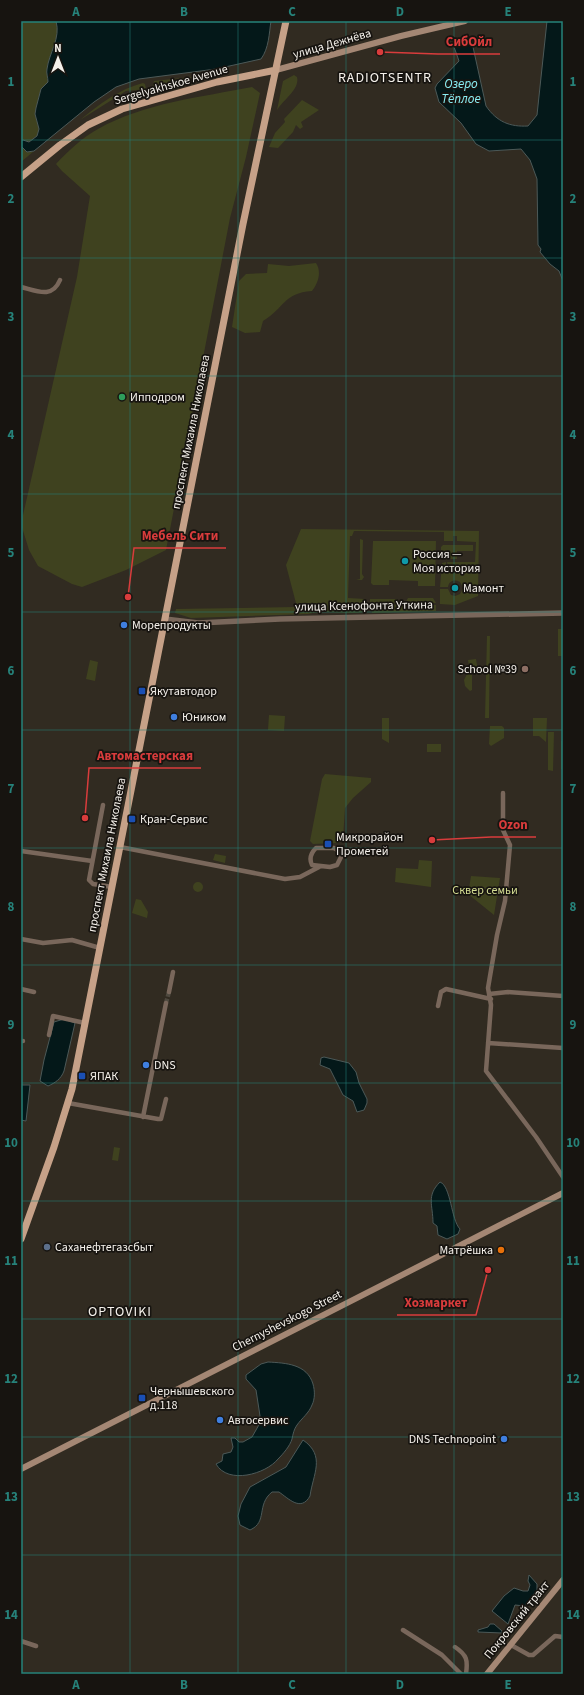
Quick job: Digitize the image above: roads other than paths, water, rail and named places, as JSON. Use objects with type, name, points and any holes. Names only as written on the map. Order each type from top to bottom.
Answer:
[{"type":"main road","name":"проспект Михаила Николаева","points":[[21,1239],[68,1103],[85,1024],[243,224],[286,21]]},
{"type":"main road","name":"улица Дежнёва","points":[[276,70],[401,36],[465,21]]},
{"type":"main road","name":"Sergelyakhskoe Avenue","points":[[21,177],[60,145],[88,126],[122,109],[217,82],[276,70]]},
{"type":"main road","name":"Chernyshevskogo Street","points":[[21,1469],[563,1193]]},
{"type":"main road","name":"Покровский тракт","points":[[487,1674],[563,1580]]},
{"type":"street","points":[[21,287],[50,292],[57,287],[60,280]]},
{"type":"street","name":"улица Ксенофонта Уткина","points":[[165,619],[198,622],[563,613]]},
{"type":"street","points":[[503,793],[503,830],[510,845],[505,901],[497,935],[488,988],[490,996],[486,1071],[536,1137],[563,1176]]},
{"type":"street","points":[[103,805],[92,861],[90,880],[93,884],[112,887]]},
{"type":"street","points":[[120,846],[285,879],[295,879],[319,867]]},
{"type":"street","points":[[303,876],[308,869],[310,861],[312,853],[316,848],[334,848],[340,853],[339,862],[335,867],[319,867],[312,865],[310,861]]},
{"type":"street","points":[[21,851],[92,861]]},
{"type":"street","points":[[21,939],[43,943],[72,940],[100,948]]},
{"type":"street","points":[[169,992],[173,972]]},
{"type":"street","points":[[438,1006],[441,992],[446,989],[490,996],[508,992],[563,996]]},
{"type":"street","points":[[21,990],[34,992]]},
{"type":"street","points":[[143,1117],[166,1003]]},
{"type":"street","points":[[49,1035],[53,1016],[85,1024]]},
{"type":"street","points":[[488,1043],[563,1048]]},
{"type":"street","points":[[68,1103],[161,1119],[166,1099]]},
{"type":"street","points":[[403,1630],[442,1655],[461,1674]]},
{"type":"street","points":[[511,1645],[529,1655],[533,1655],[555,1636],[563,1637]]},
{"type":"street","points":[[21,1641],[36,1646]]},
{"type":"street","points":[[455,1647],[465,1654],[467,1659],[466,1674]]},
{"type":"water","points":[[56,21],[271,21],[267,46],[261,59],[216,69],[139,79],[116,87],[94,102],[34,151],[27,152],[21,146],[21,141],[23,140],[29,142],[37,136],[39,129],[35,114],[41,89],[48,82],[48,63],[57,33]]},
{"type":"water","name":"Озеро Тёплое","points":[[547,21],[563,21],[563,281],[559,271],[550,264],[540,252],[541,249],[538,245],[537,179],[530,160],[521,149],[489,151],[476,144],[461,123],[439,102],[435,88],[459,61],[453,44],[457,39],[467,41],[473,47],[486,106],[499,120],[515,126],[528,126],[537,115]]},
{"type":"water","points":[[64,1019],[75,1023],[64,1071],[58,1080],[48,1086],[40,1081],[44,1060],[54,1022]]},
{"type":"water","points":[[324,1057],[349,1063],[356,1072],[359,1083],[367,1099],[364,1110],[357,1112],[353,1101],[343,1095],[330,1069],[320,1065],[321,1058]]},
{"type":"water","points":[[21,1085],[30,1085],[26,1121],[21,1120]]},
{"type":"water","points":[[440,1182],[444,1185],[449,1196],[457,1225],[460,1229],[458,1234],[447,1239],[438,1235],[437,1226],[433,1223],[431,1201],[433,1192]]},
{"type":"water","points":[[268,1362],[289,1364],[306,1372],[314,1387],[313,1403],[309,1411],[296,1427],[288,1447],[272,1464],[256,1473],[238,1476],[229,1474],[216,1464],[222,1461],[223,1454],[231,1452],[233,1447],[231,1438],[235,1438],[239,1442],[243,1442],[252,1437],[260,1423],[256,1390],[246,1379],[246,1375],[261,1364]]},
{"type":"water","points":[[303,1440],[310,1446],[316,1459],[315,1473],[310,1496],[306,1501],[299,1504],[291,1501],[279,1492],[272,1492],[264,1502],[259,1523],[250,1530],[240,1525],[238,1516],[241,1504],[250,1487],[286,1467]]},
{"type":"water","points":[[529,1575],[537,1584],[537,1590],[525,1606],[515,1605],[508,1624],[492,1611],[504,1596],[514,1588],[528,1591],[530,1585],[528,1581]]},
{"type":"water","points":[[490,1624],[494,1624],[502,1631],[502,1633],[478,1632],[478,1630],[488,1627]]},
{"type":"tunnel","points":[[166,1003],[169,992]]},
{"type":"place","name":"СибОйл","points":[[380,52]]},
{"type":"place","name":"Ипподром","points":[[122,397]]},
{"type":"place","name":"Россия — Моя история","points":[[405,561]]},
{"type":"place","name":"Мамонт","points":[[455,588]]},
{"type":"place","name":"Мебель Сити","points":[[128,597]]},
{"type":"place","name":"Морепродукты","points":[[124,625]]},
{"type":"place","name":"School №39","points":[[525,669]]},
{"type":"place","name":"Якутавтодор","points":[[142,691]]},
{"type":"place","name":"Юником","points":[[174,717]]},
{"type":"place","name":"Автомастерская","points":[[85,818]]},
{"type":"place","name":"Кран-Сервис","points":[[132,819]]},
{"type":"place","name":"Ozon","points":[[432,840]]},
{"type":"place","name":"Микрорайон Прометей","points":[[328,844]]},
{"type":"place","name":"DNS","points":[[146,1065]]},
{"type":"place","name":"ЯПАК","points":[[82,1076]]},
{"type":"place","name":"Саханефтегазсбыт","points":[[47,1247]]},
{"type":"place","name":"Матрёшка","points":[[501,1250]]},
{"type":"place","name":"Хозмаркет","points":[[488,1270]]},
{"type":"place","name":"Чернышевского д.118","points":[[142,1398]]},
{"type":"place","name":"Автосервис","points":[[220,1420]]},
{"type":"place","name":"DNS Technopoint","points":[[504,1439]]},
{"type":"district","name":"RADIOTSENTR","points":[[385,78]]},
{"type":"district","name":"OPTOVIKI","points":[[120,1312]]},
{"type":"park label","name":"Сквер семьи","points":[[485,890]]}]
